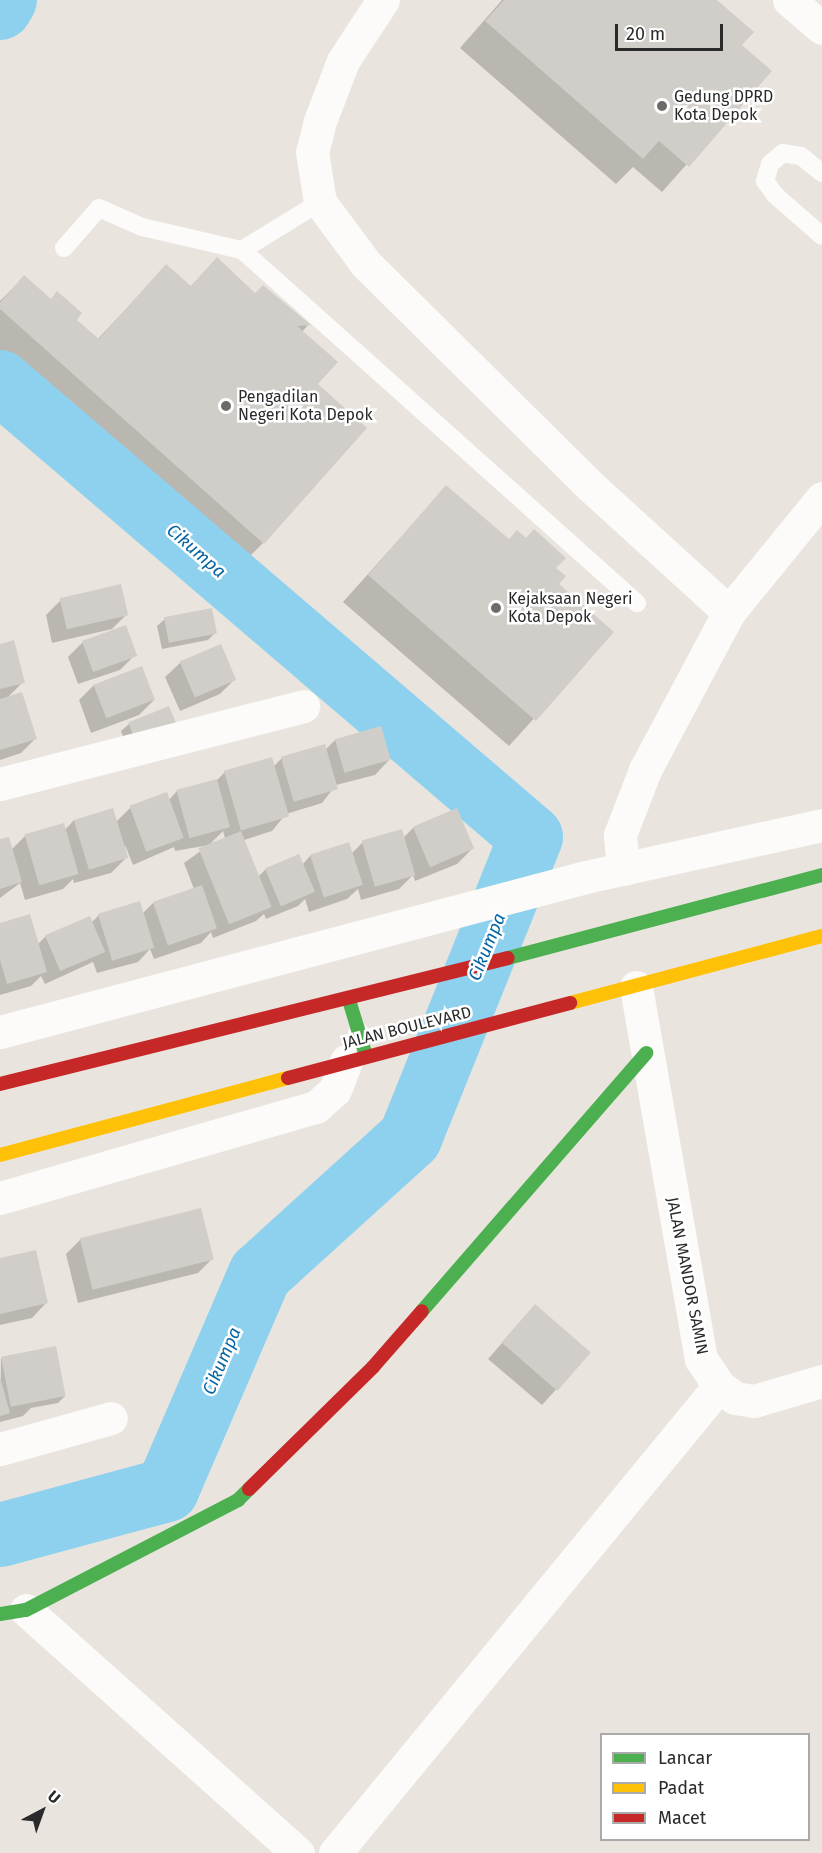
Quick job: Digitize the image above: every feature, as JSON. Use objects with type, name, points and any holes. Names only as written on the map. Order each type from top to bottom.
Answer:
[{"type":"main road","points":[[0,1084],[349,1000],[822,874]]},
{"type":"main road","name":"JALAN BOULEVARD","points":[[0,1155],[356,1058],[636,987],[822,936]]},
{"type":"main road","points":[[349,1000],[356,1058]]},
{"type":"main road","points":[[13,1612],[238,1500],[373,1367],[646,1053]]},
{"type":"street","points":[[383,0],[343,61],[320,121],[312,152],[320,202],[366,264],[587,483],[729,612]]},
{"type":"street","points":[[789,0],[822,28]]},
{"type":"street","points":[[623,869],[620,835],[645,770],[729,612],[822,498]]},
{"type":"street","points":[[0,784],[303,706]]},
{"type":"street","points":[[0,1032],[623,869],[822,825]]},
{"type":"street","name":"JALAN MANDOR SAMIN","points":[[636,987],[701,1359],[719,1386],[735,1398],[754,1401],[822,1381]]},
{"type":"street","points":[[0,1198],[316,1107],[335,1090],[356,1058]]},
{"type":"street","points":[[335,1853],[719,1386]]},
{"type":"street","points":[[0,1449],[111,1418]]},
{"type":"street","points":[[13,1612],[298,1853]]},
{"type":"lane","points":[[822,173],[801,156],[783,153],[770,164],[765,181],[775,195],[822,236]]},
{"type":"lane","points":[[242,250],[320,202]]},
{"type":"lane","points":[[64,248],[99,208],[142,227],[242,250],[638,603]]},
{"type":"building","name":"Gedung DPRD Kota Depok","points":[[504,0],[717,0],[754,32],[742,45],[772,71],[689,167],[659,141],[643,159],[485,21]]},
{"type":"building","name":"Pengadilan Negeri Kota Depok","points":[[217,257],[255,293],[263,285],[311,325],[297,326],[338,362],[318,384],[367,428],[264,544],[0,309],[0,303],[24,275],[51,299],[57,291],[82,313],[77,320],[99,339],[166,264],[191,286]]},
{"type":"building","name":"Kejaksaan Negeri Kota Depok","points":[[446,485],[509,539],[517,530],[526,538],[534,529],[566,558],[556,568],[566,576],[559,584],[614,632],[536,721],[368,575]]},
{"type":"building","points":[[121,584],[128,615],[67,629],[60,598]]},
{"type":"building","points":[[212,608],[217,634],[169,643],[164,617]]},
{"type":"building","points":[[126,625],[137,656],[93,672],[82,641]]},
{"type":"building","points":[[14,640],[25,683],[0,689],[0,644]]},
{"type":"building","points":[[221,644],[236,680],[195,697],[180,662]]},
{"type":"building","points":[[142,666],[155,700],[106,718],[93,685]]},
{"type":"building","points":[[22,692],[37,739],[0,750],[0,699]]},
{"type":"building","points":[[169,706],[176,723],[135,739],[128,722]]},
{"type":"building","points":[[381,726],[391,760],[345,773],[335,739]]},
{"type":"building","points":[[325,744],[338,789],[294,802],[281,757]]},
{"type":"building","points":[[272,757],[289,817],[241,830],[224,771]]},
{"type":"building","points":[[217,779],[230,827],[189,838],[176,790]]},
{"type":"building","points":[[167,792],[184,838],[146,852],[129,806]]},
{"type":"building","points":[[113,808],[128,858],[89,870],[74,820]]},
{"type":"building","points":[[457,808],[474,849],[430,867],[413,827]]},
{"type":"building","points":[[64,823],[79,874],[39,885],[25,834]]},
{"type":"building","points":[[402,829],[415,875],[375,887],[362,841]]},
{"type":"building","points":[[241,831],[272,907],[229,924],[198,848]]},
{"type":"building","points":[[9,837],[22,882],[0,889],[0,839]]},
{"type":"building","points":[[349,842],[363,885],[324,897],[310,855]]},
{"type":"building","points":[[299,854],[315,892],[281,906],[265,868]]},
{"type":"building","points":[[202,885],[217,928],[168,945],[153,902]]},
{"type":"building","points":[[140,901],[154,948],[112,961],[98,914]]},
{"type":"building","points":[[30,914],[47,972],[7,984],[0,960],[0,923]]},
{"type":"building","points":[[90,916],[105,952],[60,971],[45,935]]},
{"type":"building","points":[[201,1208],[214,1259],[93,1290],[80,1238]]},
{"type":"building","points":[[36,1250],[48,1303],[0,1314],[0,1258]]},
{"type":"building","points":[[535,1304],[591,1353],[557,1391],[502,1342]]},
{"type":"building","points":[[56,1346],[66,1396],[11,1407],[1,1357]]},
{"type":"building","points":[[0,1377],[10,1413],[0,1416]]},
{"type":"waterway","name":"Cikumpa","points":[[0,8],[5,0]]},
{"type":"waterway","name":"Cikumpa","points":[[0,382],[531,837],[410,1138],[260,1274],[167,1490],[0,1535]]},
{"type":"traffic: fast","points":[[508,958],[822,875]]},
{"type":"traffic: fast","points":[[349,1000],[366,1056]]},
{"type":"traffic: fast","points":[[422,1311],[646,1053]]},
{"type":"traffic: fast","points":[[0,1614],[26,1610],[238,1500],[249,1489]]},
{"type":"traffic: slow","points":[[570,1003],[822,936]]},
{"type":"traffic: slow","points":[[0,1155],[288,1078]]},
{"type":"traffic: jam","points":[[0,1084],[508,958]]},
{"type":"traffic: jam","points":[[288,1078],[570,1003]]},
{"type":"traffic: jam","points":[[249,1489],[373,1367],[422,1311]]},
{"type":"place","name":"Gedung DPRD Kota Depok","points":[[662,106]]},
{"type":"place","name":"Pengadilan Negeri Kota Depok","points":[[226,406]]},
{"type":"place","name":"Kejaksaan Negeri Kota Depok","points":[[496,608]]}]
